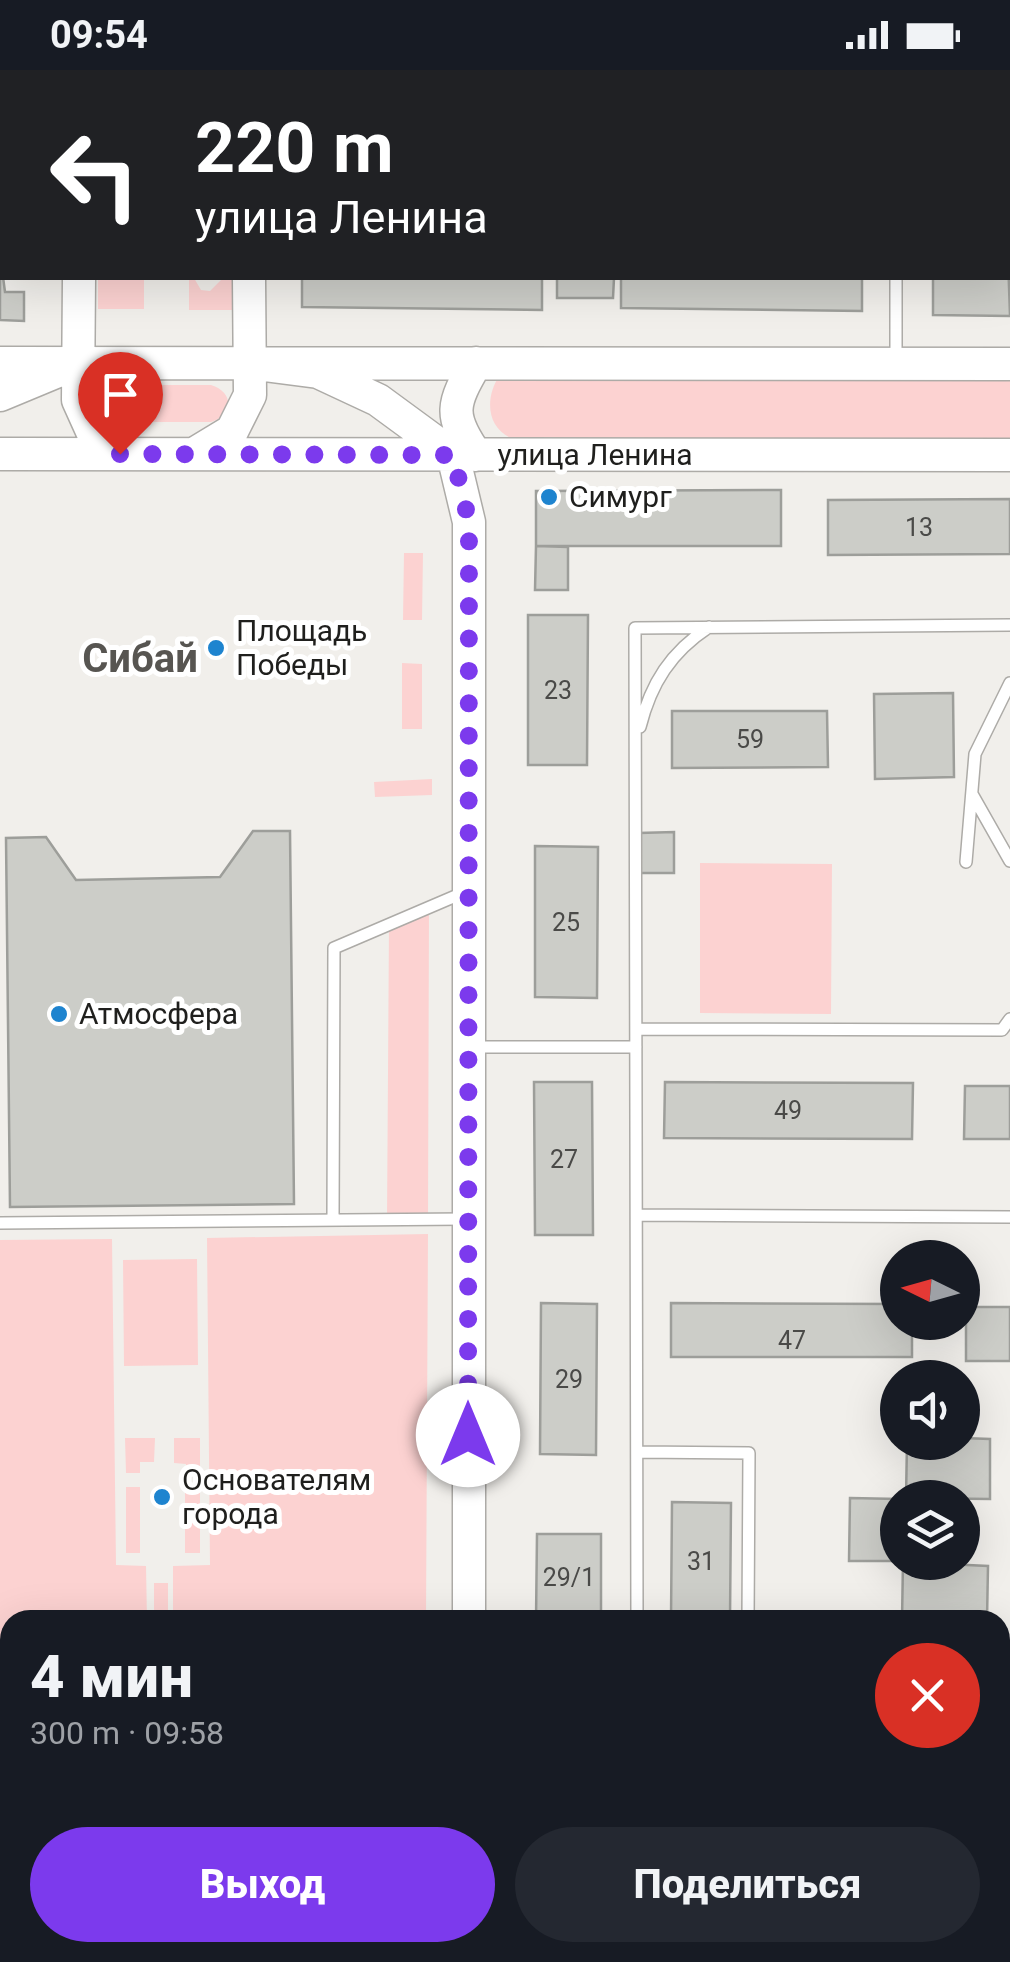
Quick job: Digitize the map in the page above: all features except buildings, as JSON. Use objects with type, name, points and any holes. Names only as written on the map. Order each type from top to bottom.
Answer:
[{"type":"main road","points":[[79,280],[78,400],[92,432],[120,454]]},
{"type":"main road","points":[[194,454],[232,431],[250,395],[249,280]]},
{"type":"main road","points":[[0,362],[1010,364]]},
{"type":"main road","points":[[0,395],[79,363]]},
{"type":"main road","points":[[250,363],[318,372],[378,400],[465,455]]},
{"type":"main road","points":[[468,1610],[469,522],[465,455],[456,426],[456,396],[476,363]]},
{"type":"main road","name":"улица Ленина","points":[[0,454],[1010,455]]},
{"type":"lane","points":[[896,280],[896,364]]},
{"type":"lane","points":[[637,1610],[635,628],[1010,625]]},
{"type":"lane","points":[[635,744],[646,704],[662,670],[682,645],[709,627]]},
{"type":"lane","points":[[966,862],[976,750],[1010,683]]},
{"type":"lane","points":[[972,794],[1010,861]]},
{"type":"lane","points":[[334,1220],[334,948],[469,890]]},
{"type":"lane","points":[[636,1029],[1002,1030],[1010,1019]]},
{"type":"lane","points":[[468,1047],[636,1046]]},
{"type":"lane","points":[[638,1216],[1010,1217]]},
{"type":"lane","points":[[0,1223],[469,1219]]},
{"type":"lane","points":[[637,1452],[749,1453],[748,1610]]},
{"type":"shaded area","points":[[98,280],[144,280],[144,309],[98,309]]},
{"type":"shaded area","points":[[189,280],[195,280],[201,290],[210,291],[221,280],[232,280],[232,310],[189,310]]},
{"type":"shaded area","points":[[1010,372],[1010,440],[513,439],[497,428],[490,403],[499,376]]},
{"type":"shaded area","points":[[111,385],[211,385],[224,393],[228,404],[224,414],[211,422],[112,422],[96,409],[96,397]]},
{"type":"shaded area","points":[[404,553],[423,553],[422,620],[403,620]]},
{"type":"shaded area","points":[[402,663],[422,664],[422,729],[402,729]]},
{"type":"shaded area","points":[[432,779],[432,795],[375,797],[374,782]]},
{"type":"shaded area","points":[[700,863],[832,864],[831,1014],[700,1013]]},
{"type":"shaded area","points":[[429,907],[428,1220],[387,1220],[389,925]]},
{"type":"shaded area","points":[[428,1234],[426,1610],[173,1610],[173,1566],[210,1565],[207,1238]]},
{"type":"shaded area","points":[[112,1239],[116,1565],[146,1566],[147,1610],[0,1610],[0,1240]]},
{"type":"shaded area","points":[[197,1259],[198,1365],[124,1366],[123,1260]]},
{"type":"shaded area","points":[[125,1438],[155,1438],[154,1462],[140,1462],[140,1473],[126,1473]]},
{"type":"shaded area","points":[[174,1438],[200,1438],[200,1475],[186,1475],[186,1464],[174,1463]]},
{"type":"shaded area","points":[[126,1487],[140,1487],[140,1553],[126,1553]]},
{"type":"shaded area","points":[[185,1488],[200,1488],[200,1553],[185,1553]]},
{"type":"shaded area","points":[[154,1583],[168,1583],[168,1610],[154,1610]]},
{"type":"place","name":"Симург","points":[[549,497]]},
{"type":"place","name":"Площадь Победы","points":[[216,648]]},
{"type":"place","name":"Атмосфера","points":[[59,1014]]},
{"type":"place","name":"Основателям города","points":[[162,1497]]},
{"type":"district","name":"Сибай","points":[[140,658]]},
{"type":"route","points":[[120,454],[453,455],[469,522],[468,1435]]}]
